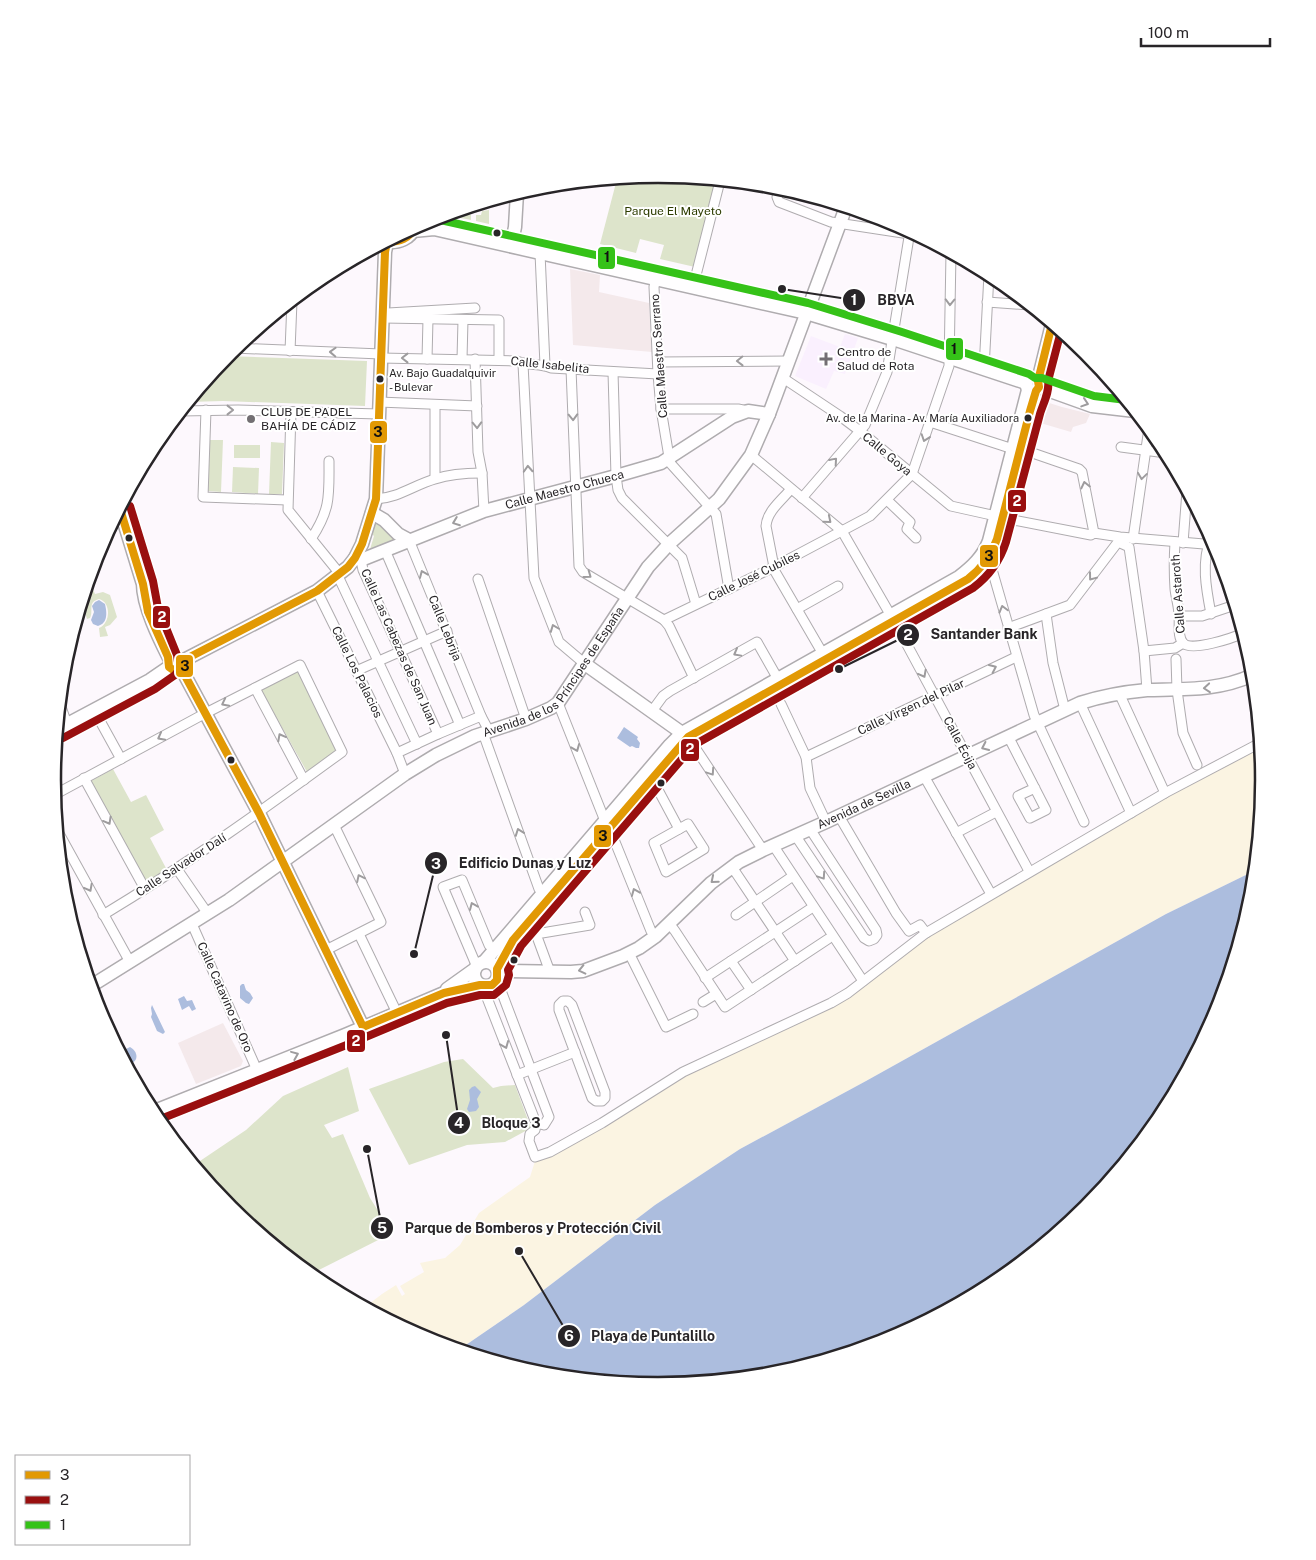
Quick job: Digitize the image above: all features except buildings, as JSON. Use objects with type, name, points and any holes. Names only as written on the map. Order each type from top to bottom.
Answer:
[{"type":"street","points":[[692,287],[719,187]]},
{"type":"street","points":[[777,196],[779,202],[831,222],[887,230]]},
{"type":"street","points":[[511,246],[516,201]]},
{"type":"street","name":"Avenida de los Príncipes de España","points":[[97,982],[208,914],[405,774],[436,755],[486,732],[551,708],[558,703],[648,567],[668,544],[719,499],[751,455],[770,414],[844,213]]},
{"type":"street","points":[[436,227],[540,253],[806,313],[892,339],[1092,406],[1125,410]]},
{"type":"street","points":[[802,498],[865,425],[887,372],[911,240]]},
{"type":"street","points":[[64,725],[150,680],[176,662],[317,591],[358,559],[376,499],[386,250]]},
{"type":"street","points":[[540,253],[545,365]]},
{"type":"street","points":[[912,474],[949,366],[951,260]]},
{"type":"street","name":"Calle Maestro Serrano","points":[[656,278],[654,287],[658,374],[661,409],[669,457],[671,464],[711,507]]},
{"type":"street","points":[[984,369],[988,283]]},
{"type":"street","points":[[987,302],[1017,304]]},
{"type":"street","points":[[383,316],[475,308]]},
{"type":"street","points":[[290,350],[292,310]]},
{"type":"street","points":[[383,316],[499,320],[498,360]]},
{"type":"street","points":[[427,359],[428,319]]},
{"type":"street","points":[[462,359],[463,320]]},
{"type":"street","points":[[160,1109],[345,1035],[444,993],[481,985],[490,986],[498,974],[513,940],[670,745],[778,679],[968,579],[976,573],[989,559],[994,549],[1000,517],[1033,385],[1045,326]]},
{"type":"street","points":[[1033,385],[1050,330]]},
{"type":"street","name":"Calle Isabelita","points":[[246,348],[427,359],[518,361],[523,364],[545,365],[551,368],[658,374]]},
{"type":"street","points":[[475,359],[478,452],[482,473],[484,511]]},
{"type":"street","points":[[658,362],[788,361]]},
{"type":"street","points":[[523,364],[534,578],[559,642],[585,664],[685,735],[768,847],[863,981]]},
{"type":"street","points":[[571,369],[579,566],[582,572],[664,620],[669,626],[694,678]]},
{"type":"street","points":[[613,372],[618,490],[622,498],[682,558],[696,604]]},
{"type":"street","name":"Calle Goya","points":[[783,378],[860,431],[952,506],[1091,535],[1094,533],[1119,540],[1205,542]]},
{"type":"street","points":[[435,405],[435,478]]},
{"type":"street","points":[[190,411],[291,412],[435,405],[477,406]]},
{"type":"street","points":[[661,409],[738,409],[770,414]]},
{"type":"street","points":[[206,410],[203,497],[287,500]]},
{"type":"street","name":"Calle Maestro Chueca","points":[[358,559],[484,511],[661,463],[732,417],[748,411]]},
{"type":"street","points":[[291,412],[288,510],[339,575],[417,744]]},
{"type":"street","points":[[930,422],[1079,469],[1082,472],[1094,533]]},
{"type":"street","points":[[1133,539],[1147,439]]},
{"type":"street","points":[[1121,447],[1156,452]]},
{"type":"street","points":[[751,455],[842,531]]},
{"type":"street","points":[[311,538],[326,512],[329,497],[329,461]]},
{"type":"street","points":[[376,499],[389,498],[435,478],[482,473]]},
{"type":"street","name":"Calle José Cubiles","points":[[664,620],[774,568],[870,516],[912,474]]},
{"type":"street","points":[[791,489],[766,520],[774,568],[824,654]]},
{"type":"street","points":[[887,500],[910,522],[907,529],[916,538]]},
{"type":"street","name":"Calle Astaroth","points":[[1185,502],[1174,568],[1180,636],[1183,643],[1187,646],[1193,646],[1215,643],[1236,635]]},
{"type":"street","points":[[711,507],[716,514],[729,589]]},
{"type":"street","points":[[372,513],[384,520],[398,534],[409,540]]},
{"type":"street","points":[[122,517],[143,584],[143,592],[157,632],[176,662],[259,813],[363,1027]]},
{"type":"street","points":[[685,735],[892,618],[959,577],[971,568],[985,551],[1000,517]]},
{"type":"street","name":"Calle Écija","points":[[842,531],[892,618],[1029,872]]},
{"type":"street","name":"Calle Lebrija","points":[[409,540],[481,716],[539,889],[544,893]]},
{"type":"street","points":[[1008,628],[1070,605],[1119,540],[1129,547],[1144,651],[1147,690]]},
{"type":"street","points":[[385,550],[460,725]]},
{"type":"street","points":[[1209,552],[1205,566],[1211,614]]},
{"type":"street","name":"Calle Las Cabezas de San Juan","points":[[358,559],[438,734]]},
{"type":"street","points":[[989,559],[1034,715],[1084,822]]},
{"type":"street","points":[[478,579],[526,718]]},
{"type":"street","points":[[797,609],[838,586]]},
{"type":"street","name":"Calle Los Palacios","points":[[317,591],[405,774]]},
{"type":"street","points":[[1179,616],[1196,617],[1229,607]]},
{"type":"street","points":[[1046,614],[1053,663],[1065,710]]},
{"type":"street","points":[[356,671],[447,631]]},
{"type":"street","points":[[652,711],[663,696],[757,642],[778,679]]},
{"type":"street","points":[[1144,651],[1175,648],[1183,643]]},
{"type":"street","name":"Calle Virgen del Pilar","points":[[806,757],[1016,657]]},
{"type":"street","points":[[1176,659],[1177,690],[1183,733],[1197,765]]},
{"type":"street","name":"Calle Salvador Dalí","points":[[103,914],[177,869],[259,813],[342,752],[300,665],[255,688]]},
{"type":"street","name":"Avenida de Sevilla","points":[[498,974],[506,971],[569,972],[583,970],[604,964],[629,953],[656,936],[711,883],[732,867],[768,847],[839,816],[1080,703],[1119,693],[1224,686],[1246,678]]},
{"type":"street","points":[[62,791],[255,688],[304,780]]},
{"type":"street","points":[[1119,693],[1165,792]]},
{"type":"street","points":[[558,703],[651,931],[656,936]]},
{"type":"street","points":[[1080,703],[1131,813]]},
{"type":"street","points":[[781,704],[806,757],[810,788],[826,822]]},
{"type":"street","points":[[94,710],[121,759]]},
{"type":"street","points":[[397,754],[481,716]]},
{"type":"street","points":[[1008,736],[1035,788]]},
{"type":"street","points":[[479,966],[474,976],[481,985],[536,1123],[535,1130],[530,1134],[529,1141],[535,1156],[550,1152],[602,1123],[683,1072],[848,993],[926,933],[990,894],[1165,792],[1253,747]]},
{"type":"street","points":[[924,776],[990,894]]},
{"type":"street","points":[[84,778],[145,889]]},
{"type":"street","points":[[656,786],[680,829]]},
{"type":"street","points":[[956,834],[996,812]]},
{"type":"street","points":[[839,816],[896,913],[909,930],[920,925],[926,933]]},
{"type":"street","points":[[444,993],[479,966],[607,824]]},
{"type":"street","points":[[688,824],[704,849],[666,872],[654,843],[680,829],[688,824]]},
{"type":"street","points":[[326,950],[381,922],[334,825]]},
{"type":"street","points":[[795,835],[864,938],[869,941],[874,939],[877,935],[876,930],[810,829]]},
{"type":"street","points":[[65,845],[130,962]]},
{"type":"street","points":[[732,867],[796,961]]},
{"type":"street","points":[[177,869],[208,914]]},
{"type":"street","points":[[736,915],[790,878]]},
{"type":"street","points":[[479,966],[443,887],[462,880],[489,945],[494,950]]},
{"type":"street","points":[[705,978],[810,909]]},
{"type":"street","points":[[550,972],[536,934],[590,925],[584,912]]},
{"type":"street","points":[[669,923],[725,1007],[828,939]]},
{"type":"street","name":"Calle Catavino de Oro","points":[[192,924],[257,1070]]},
{"type":"street","points":[[359,934],[397,1013]]},
{"type":"street","points":[[629,953],[661,1028],[693,1014]]},
{"type":"street","points":[[731,961],[751,990]]},
{"type":"street","points":[[479,966],[492,963],[498,974],[549,1117],[544,1125],[536,1123]]},
{"type":"street","points":[[703,1002],[716,994]]},
{"type":"street","points":[[562,1001],[568,1001],[572,1005],[605,1092],[605,1098],[602,1101],[596,1101],[592,1098],[575,1052],[559,1010],[559,1005],[562,1001]]},
{"type":"street","points":[[517,1075],[575,1052]]},
{"type":"shaded area","points":[[570,269],[600,275],[599,292],[649,303],[652,352],[573,345]]},
{"type":"shaded area","name":"Centro de Salud de Rota","points":[[845,334],[858,338],[845,374],[834,371],[826,389],[795,376],[811,336],[840,347]]},
{"type":"shaded area","points":[[1043,401],[1090,414],[1086,423],[1073,427],[1071,432],[1037,422]]},
{"type":"shaded area","points":[[223,1023],[243,1061],[241,1066],[196,1084],[178,1043]]},
{"type":"green space","name":"Parque El Mayeto","points":[[658,183],[716,186],[695,267],[660,259],[664,245],[640,239],[636,253],[600,244],[615,185]]},
{"type":"green space","points":[[489,210],[489,224],[476,221],[476,215],[481,215],[482,211]]},
{"type":"green space","points":[[471,215],[471,220],[459,218]]},
{"type":"green space","points":[[238,356],[367,361],[365,406],[197,402]]},
{"type":"green space","points":[[210,440],[223,440],[221,492],[208,491]]},
{"type":"green space","points":[[271,442],[284,443],[282,494],[269,494]]},
{"type":"green space","points":[[234,445],[260,445],[260,458],[234,458]]},
{"type":"green space","points":[[233,467],[259,468],[258,494],[232,492]]},
{"type":"green space","points":[[374,518],[402,541],[368,556],[374,536],[372,534]]},
{"type":"green space","points":[[93,589],[95,594],[103,592],[110,595],[117,617],[110,625],[105,627],[108,636],[100,637],[99,628],[106,622],[108,613],[106,604],[103,601],[99,599],[93,602],[90,618],[87,619],[85,614]]},
{"type":"green space","points":[[299,670],[337,751],[307,772],[261,690]]},
{"type":"green space","points":[[113,769],[131,802],[146,795],[164,830],[150,838],[167,870],[146,883],[91,781]]},
{"type":"green space","points":[[463,1059],[493,1088],[515,1085],[531,1128],[505,1142],[467,1145],[409,1165],[369,1089],[444,1062]]},
{"type":"green space","points":[[348,1067],[359,1111],[324,1125],[332,1138],[343,1134],[370,1198],[392,1233],[318,1270],[265,1229],[236,1202],[200,1161],[246,1130],[283,1096]]},
{"type":"sand","points":[[1253,749],[1255,780],[1253,819],[1247,874],[1166,914],[740,1149],[655,1205],[524,1305],[466,1345],[430,1331],[371,1303],[396,1285],[402,1296],[405,1294],[400,1286],[424,1272],[420,1263],[445,1258],[460,1245],[479,1213],[530,1177],[535,1161],[685,1074],[812,1015],[917,943],[1131,814]]},
{"type":"water","points":[[99,600],[105,604],[106,614],[104,623],[98,626],[93,624],[91,620],[94,612],[92,606]]},
{"type":"water","points":[[624,727],[638,737],[639,748],[630,747],[617,738]]},
{"type":"water","points":[[1247,874],[1234,934],[1223,972],[1209,1008],[1193,1044],[1154,1112],[1107,1173],[1080,1202],[1021,1253],[990,1276],[956,1297],[922,1315],[850,1345],[774,1365],[736,1372],[658,1377],[580,1372],[504,1356],[466,1345],[524,1305],[655,1205],[740,1149],[1166,914]]},
{"type":"water","points":[[244,984],[246,990],[253,998],[249,1004],[240,998],[240,986]]},
{"type":"water","points":[[184,996],[187,1001],[192,1000],[196,1009],[192,1011],[189,1006],[182,1010],[178,999]]},
{"type":"water","points":[[152,1005],[165,1032],[163,1034],[157,1031],[151,1017]]},
{"type":"water","points":[[130,1047],[134,1050],[136,1059],[133,1062],[126,1050]]},
{"type":"water","points":[[475,1086],[481,1092],[477,1099],[479,1107],[476,1111],[469,1112],[467,1109],[470,1100],[469,1090]]},
{"type":"transit line","name":"1","points":[[448,222],[808,303],[902,332],[1029,374],[1035,378],[1042,378],[1094,396],[1116,399]]},
{"type":"transit line","name":"3","points":[[122,517],[143,584],[148,612],[168,657],[169,667],[176,672],[184,669],[186,659],[317,591],[348,567],[362,544],[376,499],[386,250]]},
{"type":"transit line","name":"3","points":[[182,670],[259,813],[363,1027],[444,993],[480,985],[492,985],[497,980],[497,969],[513,940],[688,737],[968,579],[982,566],[997,539],[1030,411],[1039,387],[1038,381],[1050,331]]},
{"type":"transit line","name":"2","points":[[166,1117],[447,1003],[480,995],[494,995],[506,985],[509,975],[508,970],[521,946],[694,745],[979,583],[989,573],[1004,549],[1047,393],[1048,381],[1059,338]]},
{"type":"transit line","name":"2","points":[[63,738],[155,689],[179,670],[177,655],[158,608],[153,581],[130,506]]},
{"type":"place","name":"BBVA","points":[[782,289]]},
{"type":"place","name":"Centro de Salud de Rota","points":[[826,359]]},
{"type":"place","name":"Av. Bajo Guadalquivir - Bulevar","points":[[380,379]]},
{"type":"place","name":"Av. de la Marina - Av. María Auxiliadora","points":[[1028,418]]},
{"type":"place","name":"CLUB DE PADEL BAHÍA DE CÁDIZ","points":[[251,419]]},
{"type":"place","name":"Santander Bank","points":[[839,669]]},
{"type":"place","name":"Edificio Dunas y Luz","points":[[414,954]]},
{"type":"place","name":"Bloque 3","points":[[446,1035]]},
{"type":"place","name":"Parque de Bomberos y Protección Civil","points":[[367,1149]]},
{"type":"place","name":"Playa de Puntalillo","points":[[519,1251]]}]
